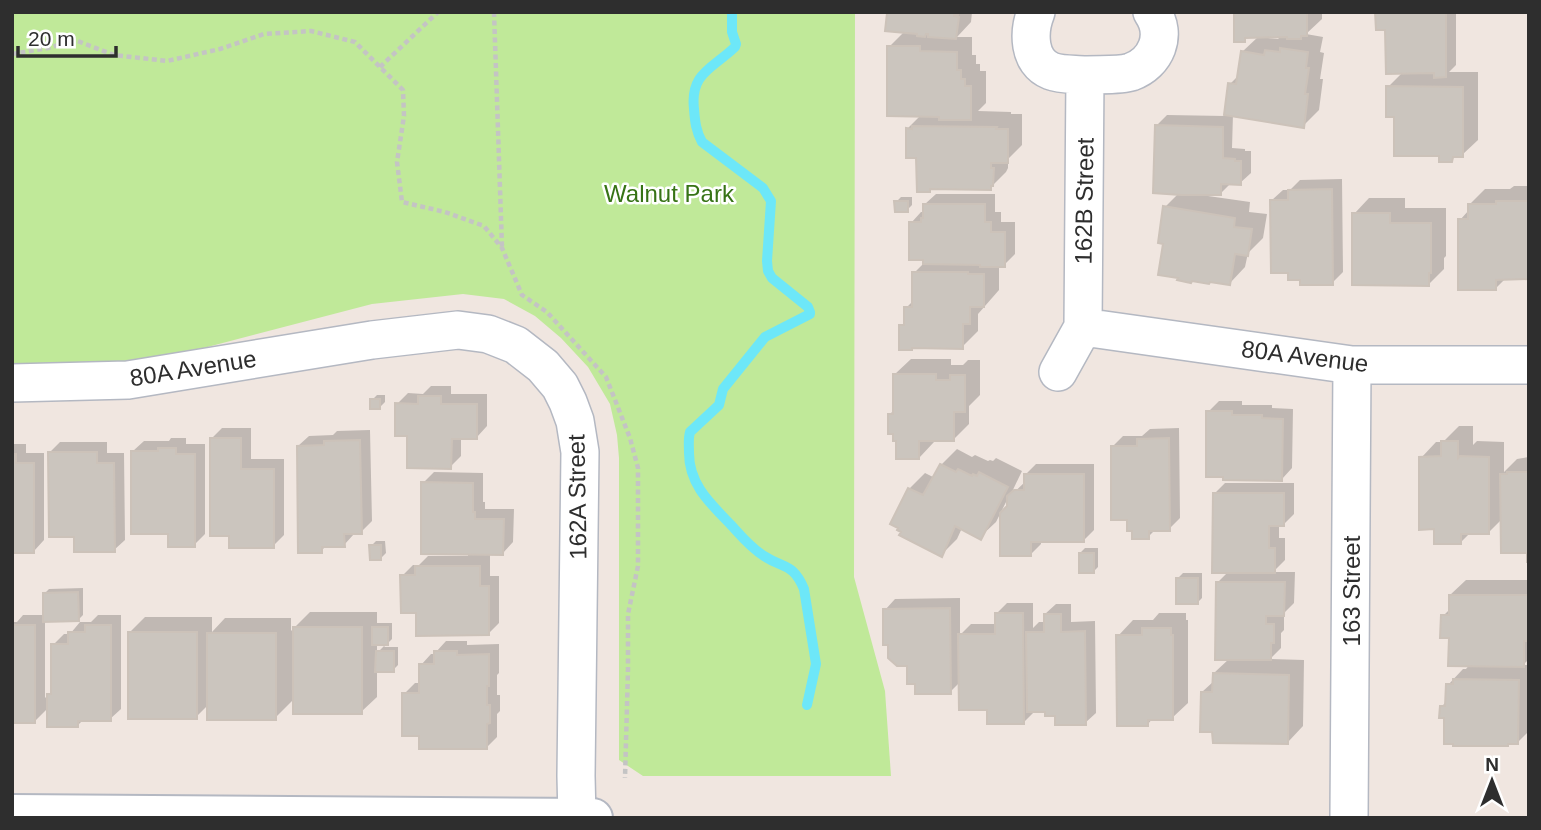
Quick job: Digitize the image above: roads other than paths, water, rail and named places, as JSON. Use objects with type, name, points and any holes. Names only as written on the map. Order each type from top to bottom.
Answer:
[{"type":"street","points":[[1036,12],[1030,32],[1031,44],[1042,66],[1054,73],[1085,75],[1129,72],[1153,55],[1160,33],[1158,21],[1152,12]]},
{"type":"street","name":"162B Street","points":[[1083,327],[1085,75]]},
{"type":"street","points":[[1058,372],[1083,327]]},
{"type":"street","name":"80A Avenue","points":[[1083,327],[1352,365],[1529,365]]},
{"type":"street","name":"162A Street","points":[[372,340],[458,330],[488,334],[516,345],[543,366],[569,401],[580,452],[577,818]]},
{"type":"street","name":"80A Avenue","points":[[12,383],[128,380],[372,340]]},
{"type":"street","name":"163 Street","points":[[1349,818],[1352,365]]},
{"type":"street","points":[[12,814],[593,818]]},
{"type":"waterway","points":[[732,12],[735,47],[704,73],[695,87],[697,130],[702,142],[763,188],[771,201],[768,271],[772,278],[808,307],[810,314],[765,337],[723,389],[719,405],[690,432],[690,464],[697,484],[716,510],[755,549],[792,571],[804,589],[816,664],[807,705]]},
{"type":"park label","name":"Walnut Park","points":[[669,193]]}]
